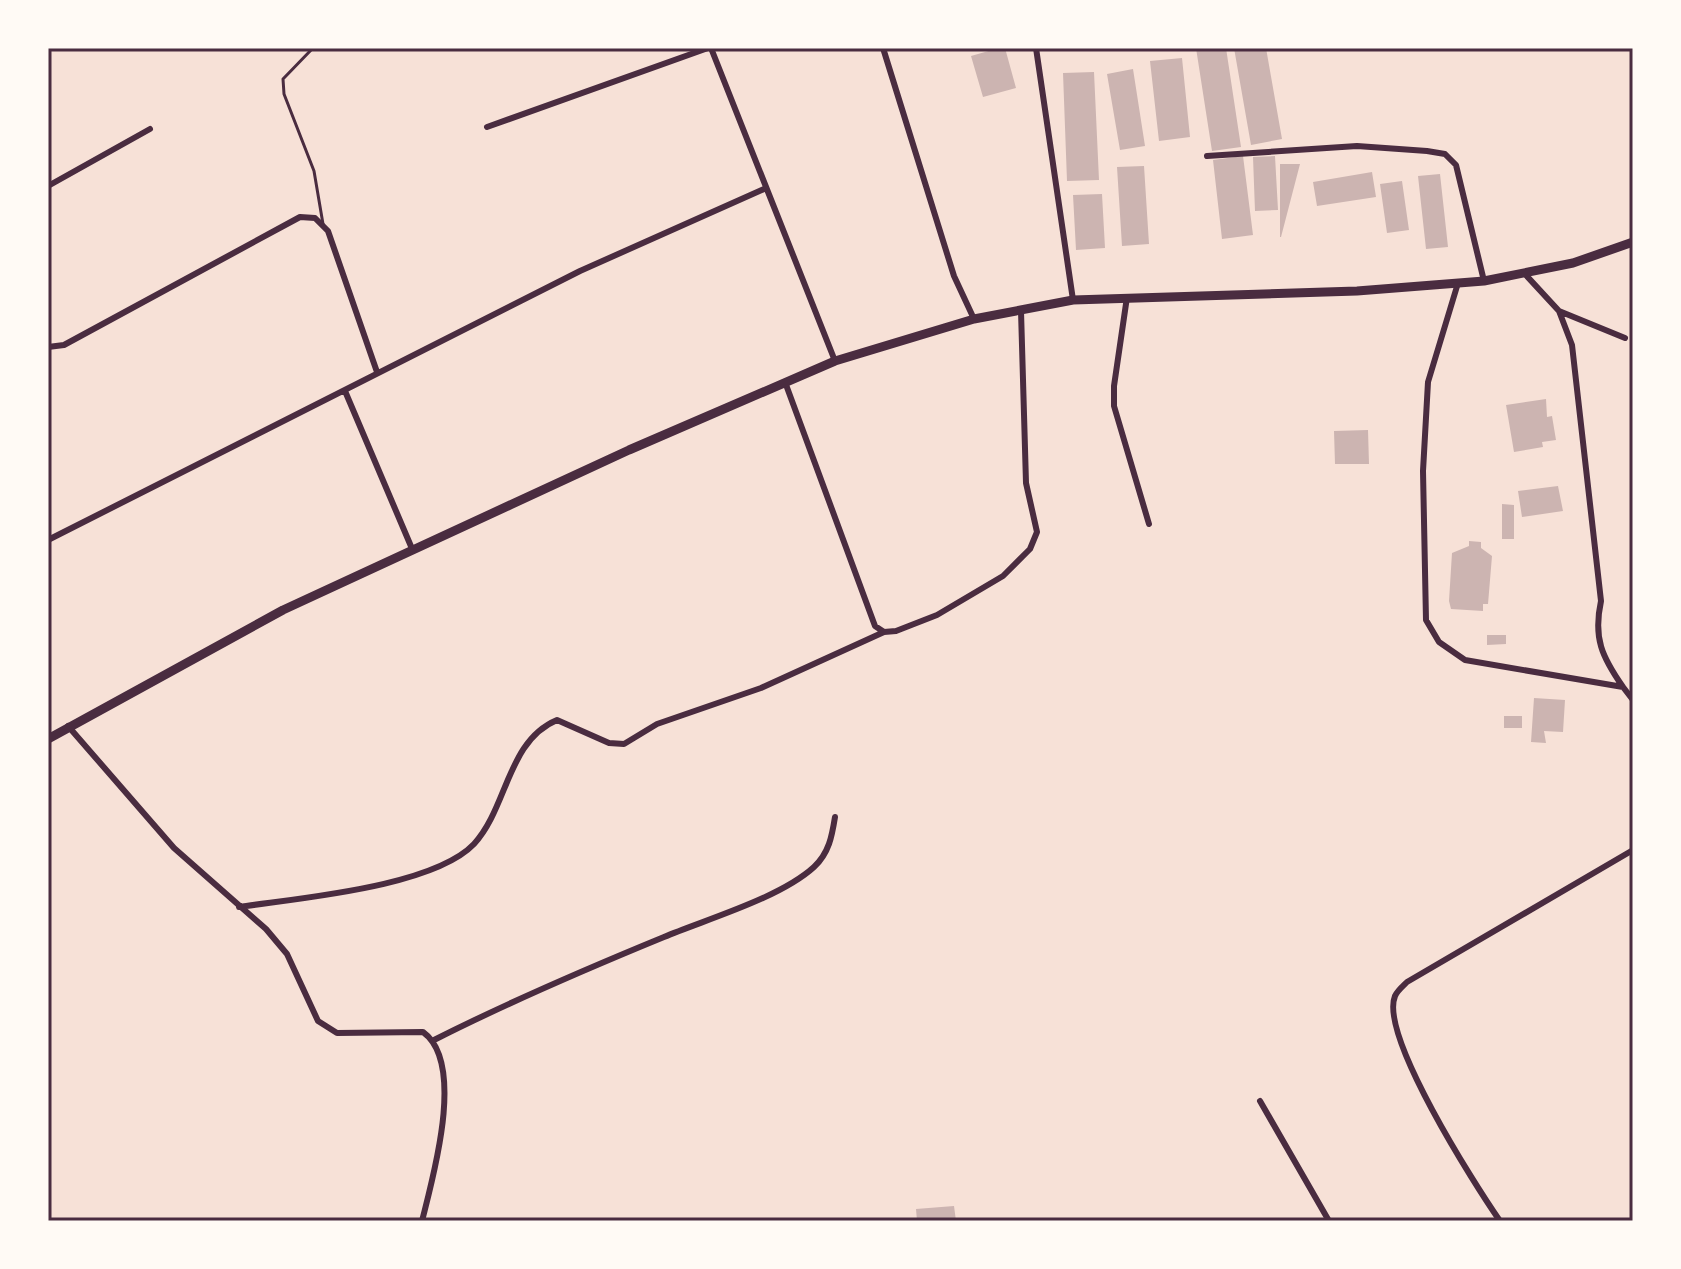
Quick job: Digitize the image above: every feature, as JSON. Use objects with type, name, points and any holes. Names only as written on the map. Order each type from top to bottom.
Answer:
[{"type":"main road","points":[[48,739],[283,610],[835,361],[974,319],[1073,300],[1357,291],[1484,281],[1573,263],[1633,242]]},
{"type":"street","points":[[487,127],[710,48],[835,361]]},
{"type":"street","points":[[883,48],[954,276],[974,319]]},
{"type":"street","points":[[1036,48],[1073,300]]},
{"type":"street","points":[[48,186],[150,129]]},
{"type":"street","points":[[1207,156],[1357,146],[1445,154],[1456,165],[1484,281]]},
{"type":"street","points":[[48,540],[632,246],[764,189]]},
{"type":"street","points":[[48,347],[64,345],[300,217],[315,218],[323,224],[377,372]]},
{"type":"street","points":[[1524,273],[1559,311],[1572,345],[1584,426],[1601,601],[1596,628],[1608,665],[1633,700]]},
{"type":"street","points":[[1458,283],[1428,382],[1423,471],[1426,620],[1439,642],[1465,660],[1623,687]]},
{"type":"street","points":[[1127,297],[1114,406],[1149,524]]},
{"type":"street","points":[[239,907],[418,876],[457,859],[490,824],[521,752],[538,728],[557,720],[609,743],[624,744],[657,724],[761,688],[884,632],[937,615],[1003,576],[1030,549],[1037,532],[1026,483],[1021,311]]},
{"type":"street","points":[[1559,311],[1625,338]]},
{"type":"street","points":[[785,382],[843,548],[875,626],[884,632]]},
{"type":"street","points":[[345,391],[413,551]]},
{"type":"street","points":[[68,726],[174,848],[266,929],[287,954],[318,1021],[337,1033],[423,1032],[434,1040],[440,1053],[443,1129],[422,1221]]},
{"type":"street","points":[[434,1040],[531,991],[729,911],[793,881],[824,855],[832,839],[835,817]]},
{"type":"street","points":[[1500,1221],[1417,1083],[1394,1019],[1395,995],[1407,982],[1633,850]]},
{"type":"street","points":[[1260,1101],[1329,1221]]},
{"type":"lane","points":[[313,48],[283,79],[284,94],[314,171],[323,224]]},
{"type":"building","points":[[1005,48],[1016,88],[983,97],[971,56]]},
{"type":"building","points":[[1196,48],[1226,48],[1241,147],[1212,151]]},
{"type":"building","points":[[1234,48],[1266,48],[1282,139],[1251,145]]},
{"type":"building","points":[[1182,58],[1190,137],[1159,141],[1150,61]]},
{"type":"building","points":[[1133,69],[1145,146],[1120,150],[1107,74]]},
{"type":"building","points":[[1094,72],[1099,180],[1067,181],[1063,73]]},
{"type":"building","points":[[1243,156],[1253,235],[1222,239],[1213,160]]},
{"type":"building","points":[[1275,156],[1278,210],[1255,211],[1253,157]]},
{"type":"building","points":[[1280,164],[1300,164],[1281,237],[1280,237]]},
{"type":"building","points":[[1144,166],[1149,244],[1122,246],[1117,167]]},
{"type":"building","points":[[1372,172],[1376,197],[1317,206],[1313,182]]},
{"type":"building","points":[[1440,174],[1448,247],[1426,249],[1418,176]]},
{"type":"building","points":[[1402,181],[1409,230],[1387,233],[1380,184]]},
{"type":"building","points":[[1102,194],[1105,248],[1076,250],[1073,195]]},
{"type":"building","points":[[1546,399],[1547,417],[1552,416],[1556,440],[1542,442],[1543,447],[1514,452],[1506,405]]},
{"type":"building","points":[[1368,430],[1369,464],[1335,464],[1334,431]]},
{"type":"building","points":[[1558,486],[1563,511],[1522,517],[1518,491]]},
{"type":"building","points":[[1502,504],[1514,505],[1514,539],[1502,539]]},
{"type":"building","points":[[1469,541],[1481,542],[1481,548],[1492,556],[1488,604],[1483,604],[1483,611],[1451,609],[1449,601],[1452,553],[1469,546]]},
{"type":"building","points":[[1487,635],[1506,635],[1506,644],[1487,645]]},
{"type":"building","points":[[1534,698],[1565,700],[1563,732],[1544,731],[1546,743],[1531,742]]},
{"type":"building","points":[[1504,716],[1522,716],[1522,728],[1504,728]]},
{"type":"building","points":[[954,1206],[956,1221],[917,1221],[916,1209]]}]
